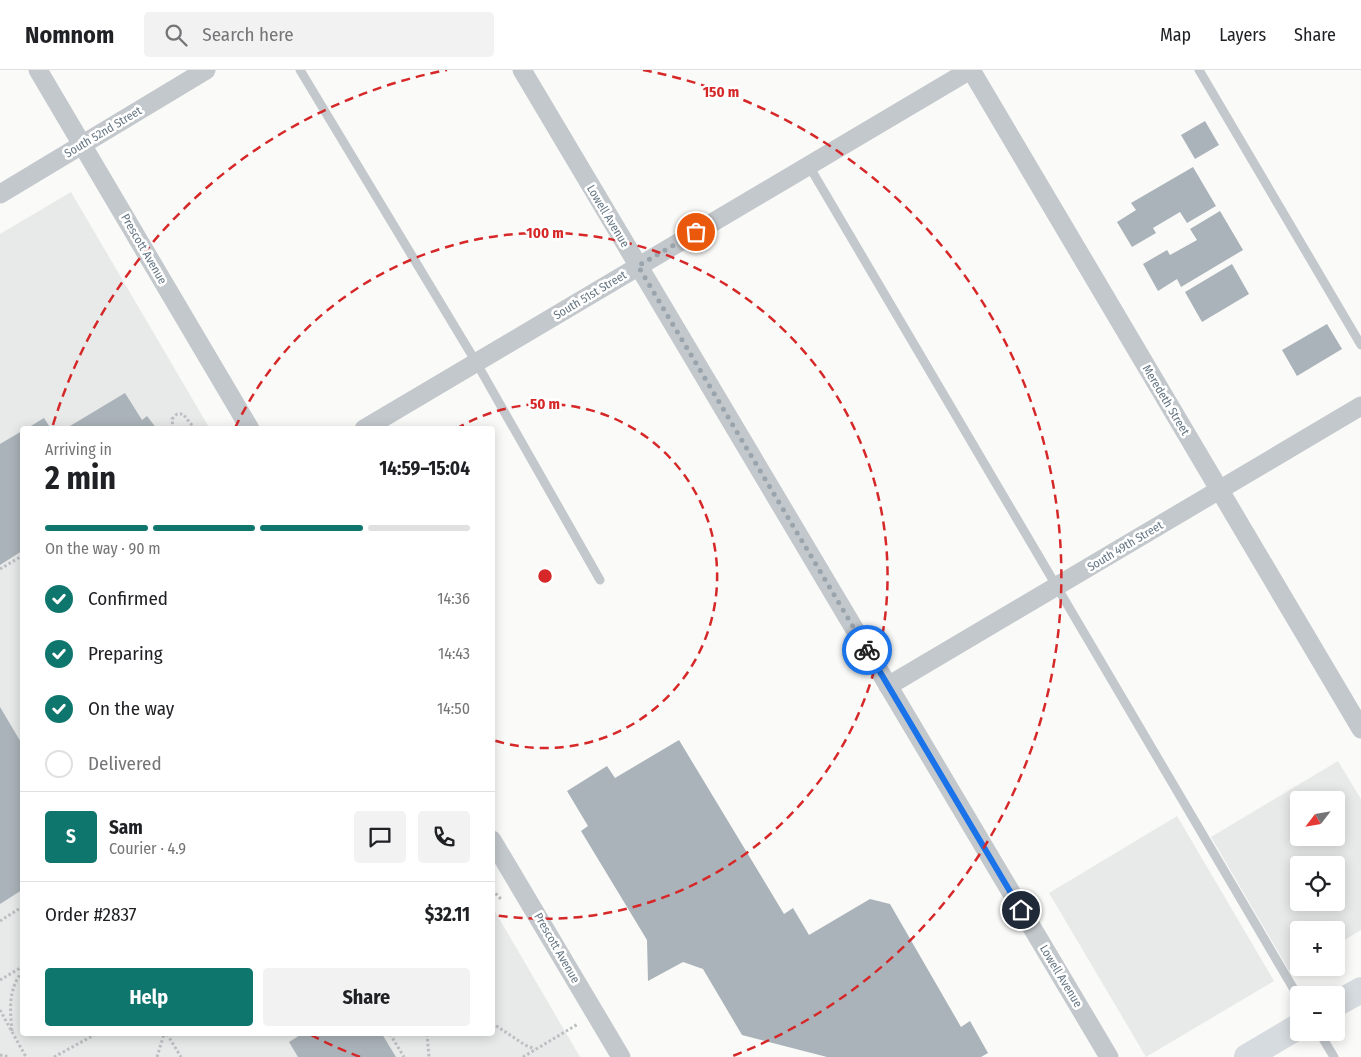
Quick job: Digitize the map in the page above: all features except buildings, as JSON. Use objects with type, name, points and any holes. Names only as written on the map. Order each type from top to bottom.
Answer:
[{"type":"main road","points":[[1345,999],[1361,990]]},
{"type":"main road","points":[[1247,1057],[1290,1031]]},
{"type":"street","name":"Prescott Avenue","points":[[38,70],[248,426]]},
{"type":"street","name":"South 52nd Street","points":[[0,194],[206,70]]},
{"type":"street","name":"Lowell Avenue","points":[[522,70],[1109,1057]]},
{"type":"street","name":"South 51st Street","points":[[369,426],[971,70]]},
{"type":"street","name":"Meredeth Street","points":[[971,70],[1361,729]]},
{"type":"street","name":"South 49th Street","points":[[888,686],[1361,406]]},
{"type":"street","name":"Prescott Avenue","points":[[495,845],[621,1057]]},
{"type":"lane","points":[[300,70],[476,362],[600,580]]},
{"type":"lane","points":[[1198,70],[1361,344]]},
{"type":"lane","points":[[809,166],[1292,986]]},
{"type":"lane","points":[[1324,1041],[1334,1057]]},
{"type":"path","points":[[173,426],[172,420],[177,414],[183,414],[193,426]]},
{"type":"path","points":[[0,569],[20,557]]},
{"type":"path","points":[[0,921],[20,908]]},
{"type":"path","points":[[0,980],[20,968]]},
{"type":"path","points":[[12,1031],[10,1007],[13,991],[20,975]]},
{"type":"path","points":[[0,1010],[26,1057]]},
{"type":"path","points":[[523,1057],[595,1013]]},
{"type":"path","points":[[495,1025],[525,1045],[536,1049]]},
{"type":"path","points":[[54,1057],[92,1036]]},
{"type":"path","points":[[157,1057],[164,1036]]},
{"type":"path","points":[[166,1036],[181,1057]]},
{"type":"path","points":[[391,1036],[404,1057]]},
{"type":"path","points":[[427,1036],[429,1057]]},
{"type":"path","points":[[0,1055],[10,1057]]},
{"type":"shaded area","points":[[71,192],[208,426],[20,426],[20,1036],[495,1036],[495,911],[580,1057],[0,1057],[0,234]]},
{"type":"shaded area","points":[[1338,761],[1361,799],[1361,930],[1345,940],[1345,921],[1290,921],[1290,972],[1211,837]]},
{"type":"shaded area","points":[[1177,816],[1274,981],[1146,1057],[1049,893]]},
{"type":"way so far","points":[[696,232],[638,266],[867,650]]},
{"type":"route","points":[[867,650],[1021,910]]}]
